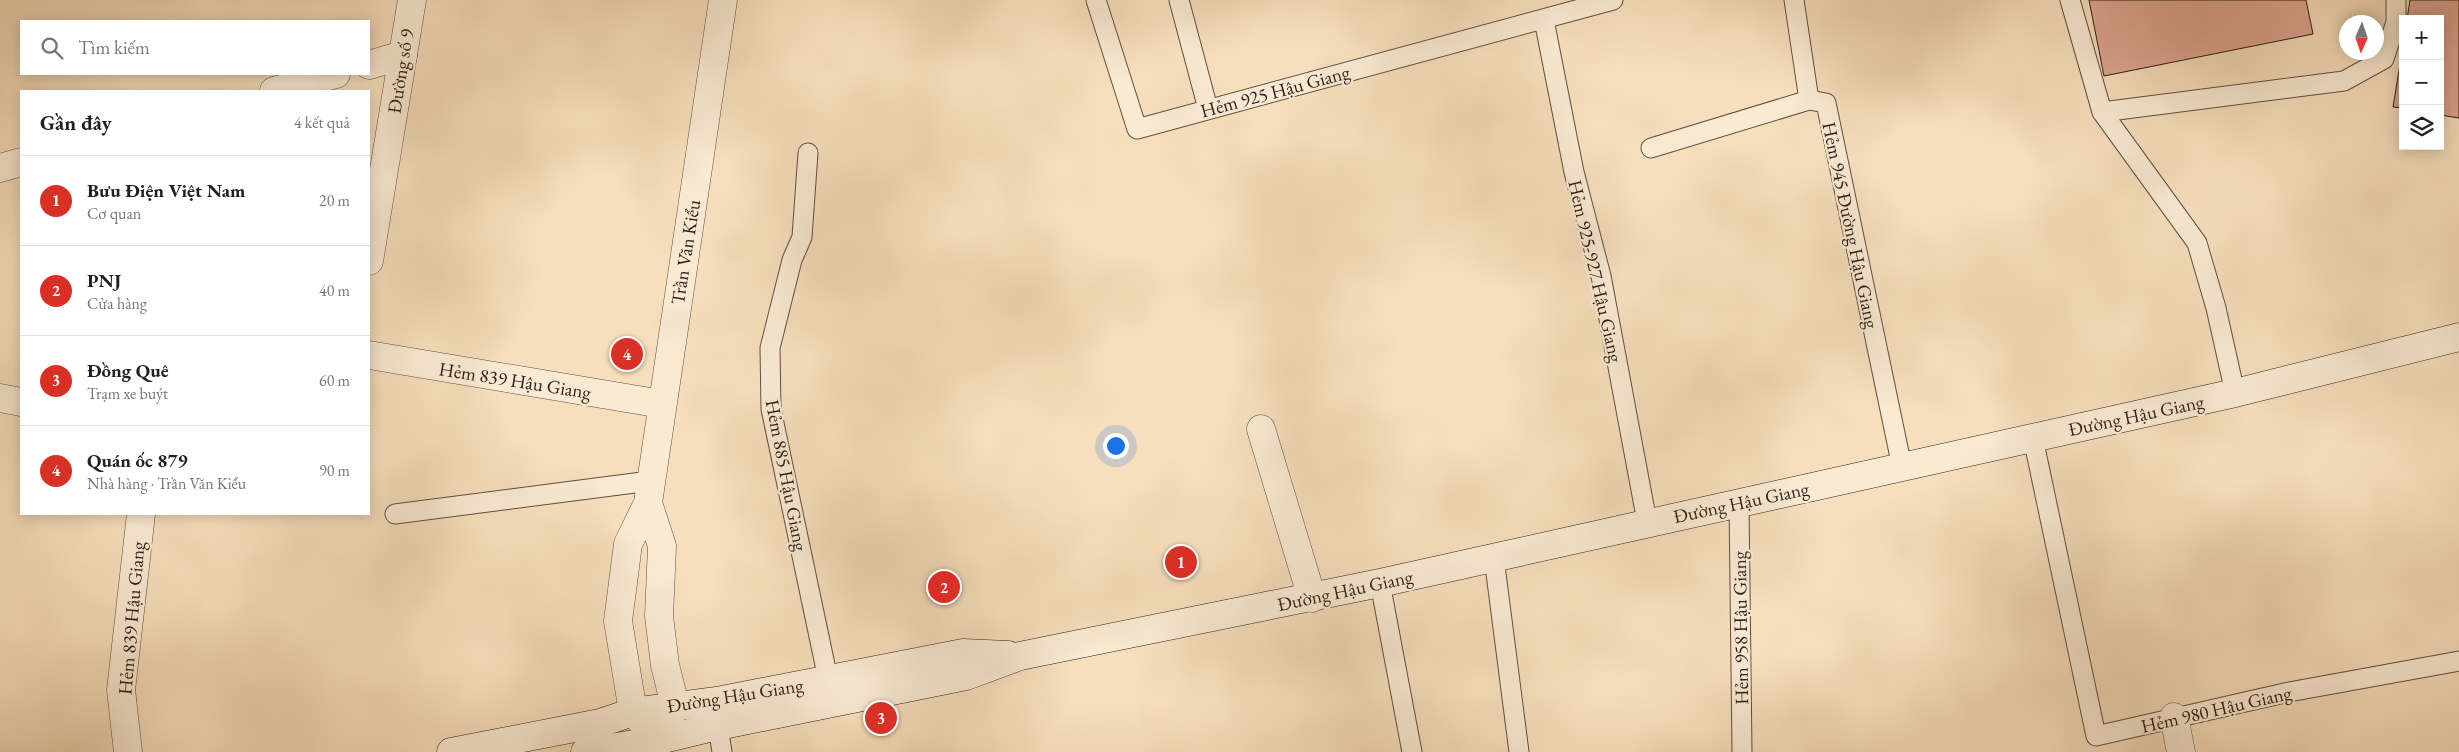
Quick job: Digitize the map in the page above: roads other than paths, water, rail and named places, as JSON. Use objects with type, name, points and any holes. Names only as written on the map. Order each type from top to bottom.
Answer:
[{"type":"main road","name":"Đường số 9","points":[[370,255],[412,0]]},
{"type":"main road","name":"Trần Văn Kiểu","points":[[633,712],[618,621],[628,544],[649,492],[723,0]]},
{"type":"main road","points":[[370,64],[403,55]]},
{"type":"main road","points":[[278,90],[332,75]]},
{"type":"main road","points":[[0,168],[20,162]]},
{"type":"main road","name":"Đường Hậu Giang","points":[[585,752],[660,746],[718,726],[966,676],[1020,656],[1312,598],[1494,558],[1647,522],[2235,393],[2459,338]]},
{"type":"main road","name":"Hẻm 839 Hậu Giang","points":[[370,355],[662,404]]},
{"type":"main road","points":[[0,398],[20,402]]},
{"type":"main road","points":[[1261,429],[1312,598]]},
{"type":"main road","name":"Trần Văn Kiểu","points":[[649,492],[662,546],[659,616],[665,664],[674,705]]},
{"type":"main road","name":"Hẻm 839 Hậu Giang","points":[[128,752],[121,690],[141,515]]},
{"type":"main road","name":"Đường Hậu Giang","points":[[451,752],[600,723],[633,712],[674,705],[717,701],[963,653],[1020,656]]},
{"type":"main road","points":[[660,746],[674,705]]},
{"type":"main road","points":[[633,712],[660,746]]},
{"type":"main road","points":[[2174,717],[2181,752]]},
{"type":"lane","name":"Hẻm 925 Hậu Giang","points":[[1096,0],[1137,129],[1612,0]]},
{"type":"lane","points":[[1179,0],[1208,109]]},
{"type":"lane","points":[[1794,0],[1809,100]]},
{"type":"lane","points":[[2070,0],[2102,112],[2197,243],[2216,308],[2235,393]]},
{"type":"lane","points":[[2102,112],[2344,81],[2384,59],[2396,22],[2396,0]]},
{"type":"lane","name":"Hẻm 925-927 Hậu Giang","points":[[1544,20],[1574,172],[1601,276],[1647,522]]},
{"type":"lane","name":"Hẻm 945 Đường Hậu Giang","points":[[1651,148],[1809,100],[1826,103],[1902,467]]},
{"type":"lane","name":"Hẻm 885 Hậu Giang","points":[[808,153],[802,237],[792,260],[770,348],[771,409],[828,679]]},
{"type":"lane","name":"Hẻm 980 Hậu Giang","points":[[2033,438],[2096,736],[2289,692],[2459,661]]},
{"type":"lane","points":[[395,514],[649,492]]},
{"type":"lane","name":"Hẻm 958 Hậu Giang","points":[[1739,503],[1742,752]]},
{"type":"lane","points":[[1494,558],[1519,752]]},
{"type":"lane","points":[[1380,583],[1412,752]]},
{"type":"lane","points":[[718,726],[722,752]]},
{"type":"place","name":"Quán ốc 879","points":[[627,354]]},
{"type":"place","name":"Bưu Điện Việt Nam","points":[[1181,562]]},
{"type":"place","name":"PNJ","points":[[944,587]]},
{"type":"place","name":"Đồng Quê","points":[[881,718]]}]
